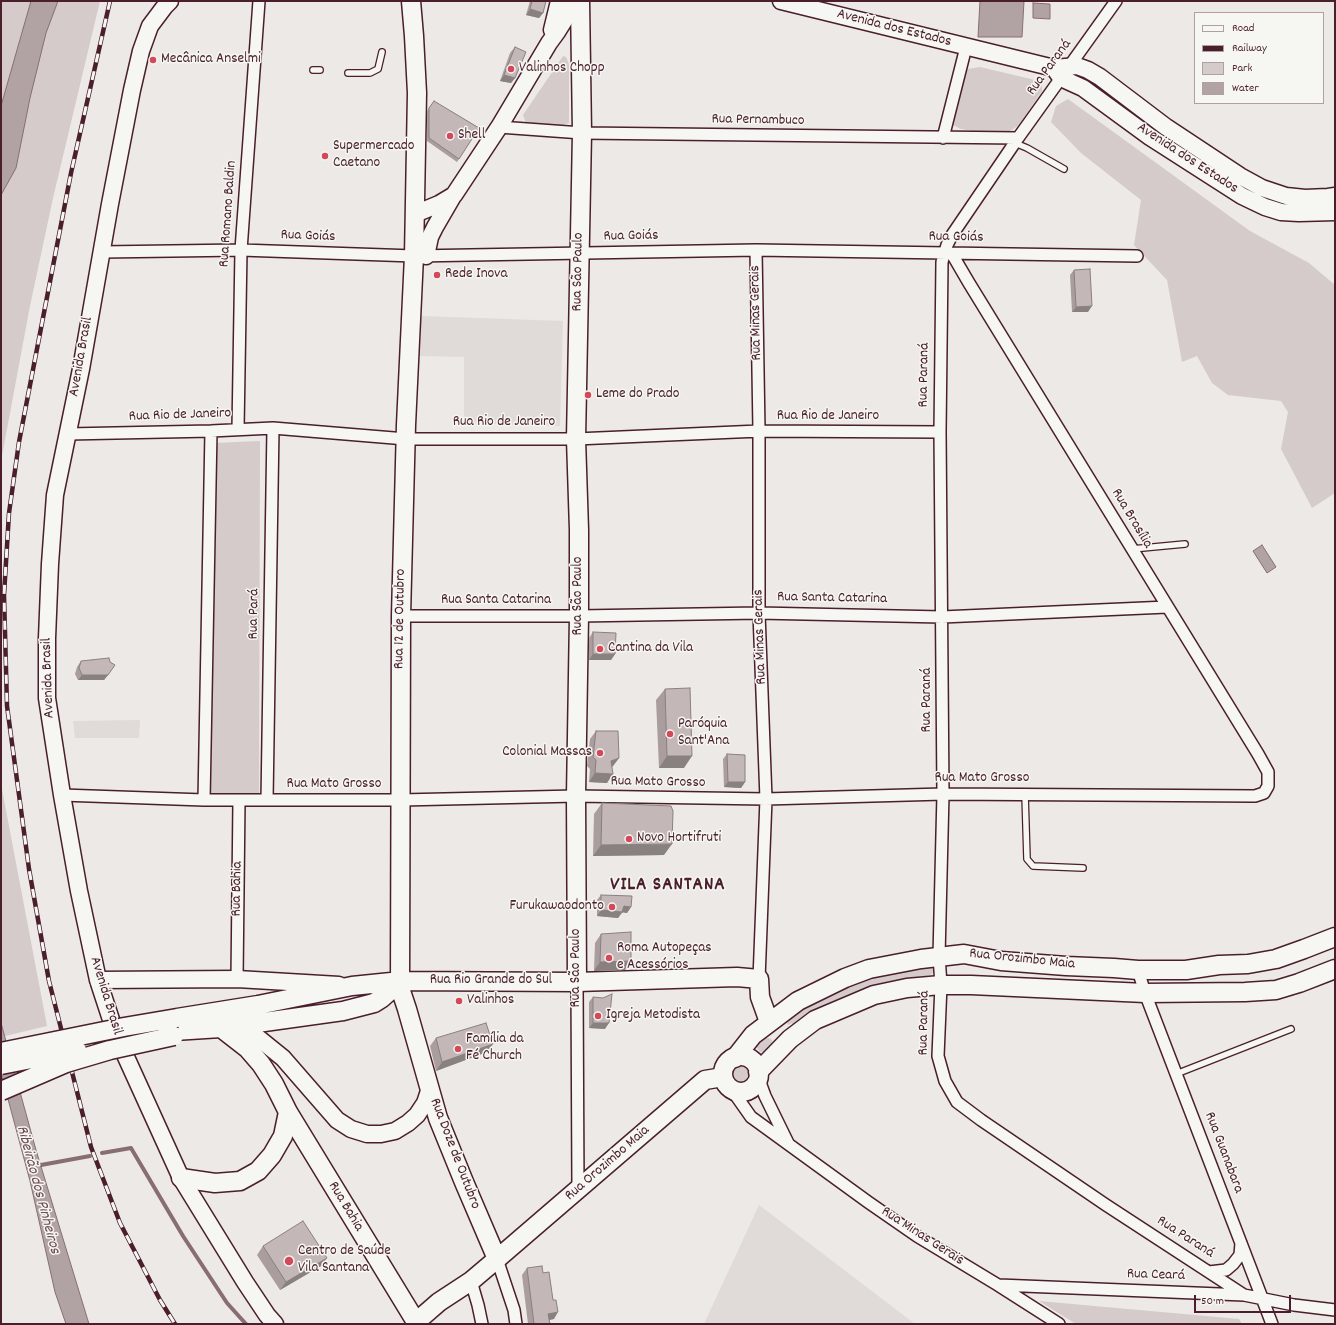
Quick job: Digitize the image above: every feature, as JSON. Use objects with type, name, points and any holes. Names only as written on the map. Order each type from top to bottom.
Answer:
[{"type":"main road","name":"Avenida Brasil","points":[[170,1],[150,26],[141,51],[132,90],[68,434],[55,494],[47,638],[47,698],[79,891],[98,980],[116,1035],[181,1178],[258,1301],[275,1324]]},
{"type":"main road","name":"Rua 12 de Outubro","points":[[401,981],[400,616],[406,439],[420,256],[415,214],[417,93],[411,1]]},
{"type":"main road","points":[[549,43],[560,1]]},
{"type":"main road","points":[[420,256],[454,195],[499,127],[549,43],[570,11],[574,1]]},
{"type":"main road","name":"Rua São Paulo","points":[[577,982],[576,796],[579,530],[576,439],[582,133],[580,1]]},
{"type":"main road","name":"Avenida dos Estados","points":[[781,1],[1062,71],[1150,137],[1226,187],[1247,198],[1265,207],[1281,212],[1335,212]]},
{"type":"main road","name":"Avenida dos Estados","points":[[1062,71],[1077,66],[1100,77],[1166,127],[1240,176],[1262,188],[1286,196],[1305,198],[1335,196]]},
{"type":"main road","points":[[415,214],[439,204],[454,195]]},
{"type":"main road","name":"Rua Orozimbo Maia","points":[[735,1058],[753,1035],[798,1001],[845,978],[869,969],[939,956],[964,954],[1001,961],[1138,970],[1186,970],[1248,964],[1276,959],[1335,937]]},
{"type":"main road","name":"Rua Orozimbo Maia","points":[[758,1075],[790,1039],[815,1020],[874,995],[907,988],[941,985],[999,986],[1145,994],[1245,992],[1276,990],[1335,969]]},
{"type":"main road","name":"Rua Rio Grande do Sul","points":[[175,1029],[258,1006],[352,986],[401,981],[577,982],[737,977],[759,979]]},
{"type":"main road","points":[[98,980],[237,978],[352,986]]},
{"type":"main road","name":"Rua Minas Gerais","points":[[759,979],[760,997],[769,1022]]},
{"type":"main road","points":[[1,1052],[124,1027],[195,1030],[227,1028],[343,1011],[374,1002],[382,998],[401,981]]},
{"type":"main road","name":"Rua Doze de Outubro","points":[[401,981],[400,988],[408,1010],[429,1091],[440,1125],[497,1259]]},
{"type":"main road","points":[[769,1022],[790,1039]]},
{"type":"main road","points":[[227,1028],[257,1037],[273,1049],[283,1058],[337,1120],[351,1129],[367,1134],[381,1134],[395,1131],[408,1123],[417,1115],[425,1103],[429,1091]]},
{"type":"main road","name":"Rua Bahia","points":[[227,1028],[262,1064],[288,1112],[414,1323]]},
{"type":"main road","points":[[1,1065],[175,1029]]},
{"type":"main road","points":[[1,1091],[66,1063],[175,1029]]},
{"type":"main road","points":[[741,1057],[747,1058],[756,1065],[758,1075],[753,1087],[743,1092],[728,1084],[723,1071],[726,1065],[735,1058],[741,1057]]},
{"type":"main road","name":"Rua Orozimbo Maia","points":[[497,1259],[706,1080],[728,1084]]},
{"type":"main road","points":[[181,1178],[215,1183],[240,1181],[258,1171],[272,1155],[283,1136],[288,1112]]},
{"type":"main road","points":[[414,1323],[440,1302],[471,1281],[497,1259]]},
{"type":"street","name":"Rua Romano Baldin","points":[[238,429],[241,250],[259,1]]},
{"type":"street","name":"Rua Paraná","points":[[1116,1],[1062,71],[946,245],[948,253],[942,274],[940,432],[943,794],[939,956],[941,985],[938,1056],[945,1081],[957,1102],[1106,1205],[1244,1295]]},
{"type":"street","points":[[943,138],[966,47]]},
{"type":"street","name":"Rua Pernambuco","points":[[499,127],[582,133],[943,138],[1016,141]]},
{"type":"street","name":"Rua Goiás","points":[[102,252],[241,250],[420,256],[756,250],[1138,256]]},
{"type":"street","name":"Rua Minas Gerais","points":[[756,250],[760,432],[759,613],[766,799],[759,979]]},
{"type":"street","name":"Rua Brasília","points":[[948,253],[969,283],[1258,754],[1268,772],[1268,786],[1264,793],[1255,796]]},
{"type":"street","name":"Rua Rio de Janeiro","points":[[68,434],[273,428],[406,439],[576,439],[760,432],[940,432]]},
{"type":"street","name":"Rua Pará","points":[[267,800],[273,428]]},
{"type":"street","points":[[204,800],[211,431]]},
{"type":"street","name":"Rua Santa Catarina","points":[[400,616],[579,616],[759,613],[942,617],[1167,607]]},
{"type":"street","name":"Rua Mato Grosso","points":[[62,795],[204,800],[401,800],[576,796],[766,799],[943,794],[1255,796]]},
{"type":"street","name":"Rua Bahia","points":[[237,978],[239,800]]},
{"type":"street","name":"Rua Guanabara","points":[[1138,970],[1145,994],[1272,1324]]},
{"type":"street","name":"Rua São Paulo","points":[[577,982],[578,1190]]},
{"type":"street","name":"Rua Minas Gerais","points":[[758,1075],[765,1096],[789,1145]]},
{"type":"street","name":"Rua Minas Gerais","points":[[728,1084],[751,1118],[918,1236],[1059,1324]]},
{"type":"street","points":[[1208,1272],[1226,1270],[1233,1264],[1240,1255],[1241,1242]]},
{"type":"street","name":"Rua Doze de Outubro","points":[[497,1259],[514,1310],[516,1324]]},
{"type":"street","points":[[471,1281],[482,1324]]},
{"type":"street","name":"Rua Ceará","points":[[998,1285],[1244,1295],[1294,1305],[1335,1310]]},
{"type":"lane","points":[[348,73],[370,73],[378,69],[382,52]]},
{"type":"lane","points":[[313,70],[320,70]]},
{"type":"lane","points":[[1016,141],[1064,169]]},
{"type":"lane","points":[[1132,549],[1185,544]]},
{"type":"lane","points":[[1025,794],[1027,859],[1033,866],[1082,868]]},
{"type":"lane","points":[[1176,1074],[1291,1029]]},
{"type":"shaded area","points":[[421,316],[563,321],[560,426],[464,423],[464,357],[420,356]]},
{"type":"shaded area","points":[[140,720],[139,738],[75,738],[73,721]]},
{"type":"shaded area","points":[[759,1205],[915,1324],[704,1324]]},
{"type":"green space","points":[[1,1],[100,1],[53,198],[30,306],[1,461]]},
{"type":"green space","points":[[563,56],[566,57],[569,64],[569,123],[560,126],[526,123],[523,115]]},
{"type":"green space","points":[[980,67],[1031,79],[1042,85],[1042,91],[1018,126],[1008,132],[986,133],[961,129],[953,125],[962,78],[968,69]]},
{"type":"green space","points":[[1068,99],[1250,231],[1309,263],[1335,285],[1335,493],[1312,508],[1281,449],[1288,412],[1281,401],[1228,395],[1212,383],[1197,356],[1182,362],[1167,280],[1134,245],[1141,200],[1081,153],[1051,122],[1056,106]]},
{"type":"green space","points":[[260,441],[259,796],[205,797],[214,443]]},
{"type":"green space","points":[[1,784],[47,1026],[1,1037]]},
{"type":"green space","points":[[932,966],[934,971],[931,975],[874,985],[820,1011],[793,1027],[792,1023],[788,1025],[786,1019],[839,989],[873,975]]},
{"type":"green space","points":[[765,1038],[772,1040],[772,1046],[763,1052],[760,1052],[757,1045]]},
{"type":"green space","points":[[741,1063],[746,1064],[752,1070],[752,1080],[746,1086],[741,1087],[736,1086],[730,1080],[729,1075],[730,1070],[736,1064]]},
{"type":"green space","points":[[1039,1301],[1239,1319],[1242,1324],[1076,1324]]},
{"type":"water","points":[[31,1],[58,1],[46,33],[30,98],[16,168],[1,195],[1,106]]},
{"type":"water","points":[[980,1],[1024,1],[1022,37],[978,37]]},
{"type":"water","points":[[1033,3],[1050,4],[1050,19],[1033,18]]},
{"type":"water","points":[[1262,545],[1276,567],[1267,573],[1253,551]]},
{"type":"water","name":"Ribeirão dos Pinheiros","points":[[1,1023],[36,1150],[89,1324],[66,1324],[55,1292],[30,1181],[1,1073]]},
{"type":"building","points":[[532,1],[546,1],[543,13],[530,9]]},
{"type":"building","name":"Valinhos Chopp","points":[[515,47],[526,52],[515,78],[504,75]]},
{"type":"building","name":"Shell","points":[[434,101],[479,128],[459,159],[429,138],[429,108]]},
{"type":"building","points":[[1090,269],[1092,306],[1076,307],[1074,270]]},
{"type":"building","points":[[593,632],[616,633],[615,654],[593,654]]},
{"type":"building","points":[[109,658],[110,662],[115,665],[108,675],[82,675],[79,668],[81,661]]},
{"type":"building","points":[[690,688],[692,756],[667,756],[665,689]]},
{"type":"building","name":"Colonial Massas","points":[[596,731],[618,731],[619,758],[611,761],[613,774],[595,773],[596,760],[593,757]]},
{"type":"building","points":[[727,754],[745,755],[745,782],[728,782]]},
{"type":"building","name":"Novo Hortifruti","points":[[602,803],[671,806],[673,811],[672,844],[601,845]]},
{"type":"building","points":[[601,895],[632,896],[631,907],[624,906],[622,912],[601,910]]},
{"type":"building","points":[[631,932],[631,961],[600,962],[601,934]]},
{"type":"building","name":"Igreja Metodista","points":[[612,994],[609,1023],[593,1023],[593,997],[603,998]]},
{"type":"building","name":"Família da Fé Church","points":[[486,1023],[493,1044],[442,1062],[436,1038]]},
{"type":"building","name":"Centro de Saúde Vila Santana","points":[[303,1221],[327,1258],[286,1282],[263,1246]]},
{"type":"building","points":[[542,1266],[543,1273],[549,1272],[553,1300],[556,1300],[558,1312],[548,1314],[550,1324],[534,1324],[527,1268]]},
{"type":"waterway","points":[[102,1153],[131,1148],[183,1236],[227,1303],[246,1324]]},
{"type":"waterway","name":"Ribeirão dos Pinheiros","points":[[41,1165],[90,1156]]},
{"type":"railway","points":[[110,1],[71,173],[19,442],[9,513],[4,595],[7,706],[29,869],[49,981],[91,1147],[120,1223],[160,1300],[175,1324]]},
{"type":"place","name":"Mecânica Anselmi","points":[[153,60]]},
{"type":"place","name":"Valinhos Chopp","points":[[511,69]]},
{"type":"place","name":"Shell","points":[[450,136]]},
{"type":"place","name":"Supermercado Caetano","points":[[325,156]]},
{"type":"place","name":"Rede Inova","points":[[437,275]]},
{"type":"place","name":"Leme do Prado","points":[[588,395]]},
{"type":"place","name":"Cantina da Vila","points":[[600,649]]},
{"type":"place","name":"Paróquia Sant'Ana","points":[[670,734]]},
{"type":"place","name":"Colonial Massas","points":[[600,753]]},
{"type":"place","name":"Novo Hortifruti","points":[[629,839]]},
{"type":"place","name":"Furukawaodonto","points":[[612,907]]},
{"type":"place","name":"Roma Autopeças e Acessórios","points":[[609,958]]},
{"type":"place","name":"Valinhos","points":[[459,1001]]},
{"type":"place","name":"Igreja Metodista","points":[[598,1016]]},
{"type":"place","name":"Família da Fé Church","points":[[458,1049]]},
{"type":"place","name":"Centro de Saúde Vila Santana","points":[[289,1261]]},
{"type":"district","name":"VILA SANTANA","points":[[668,886]]}]
